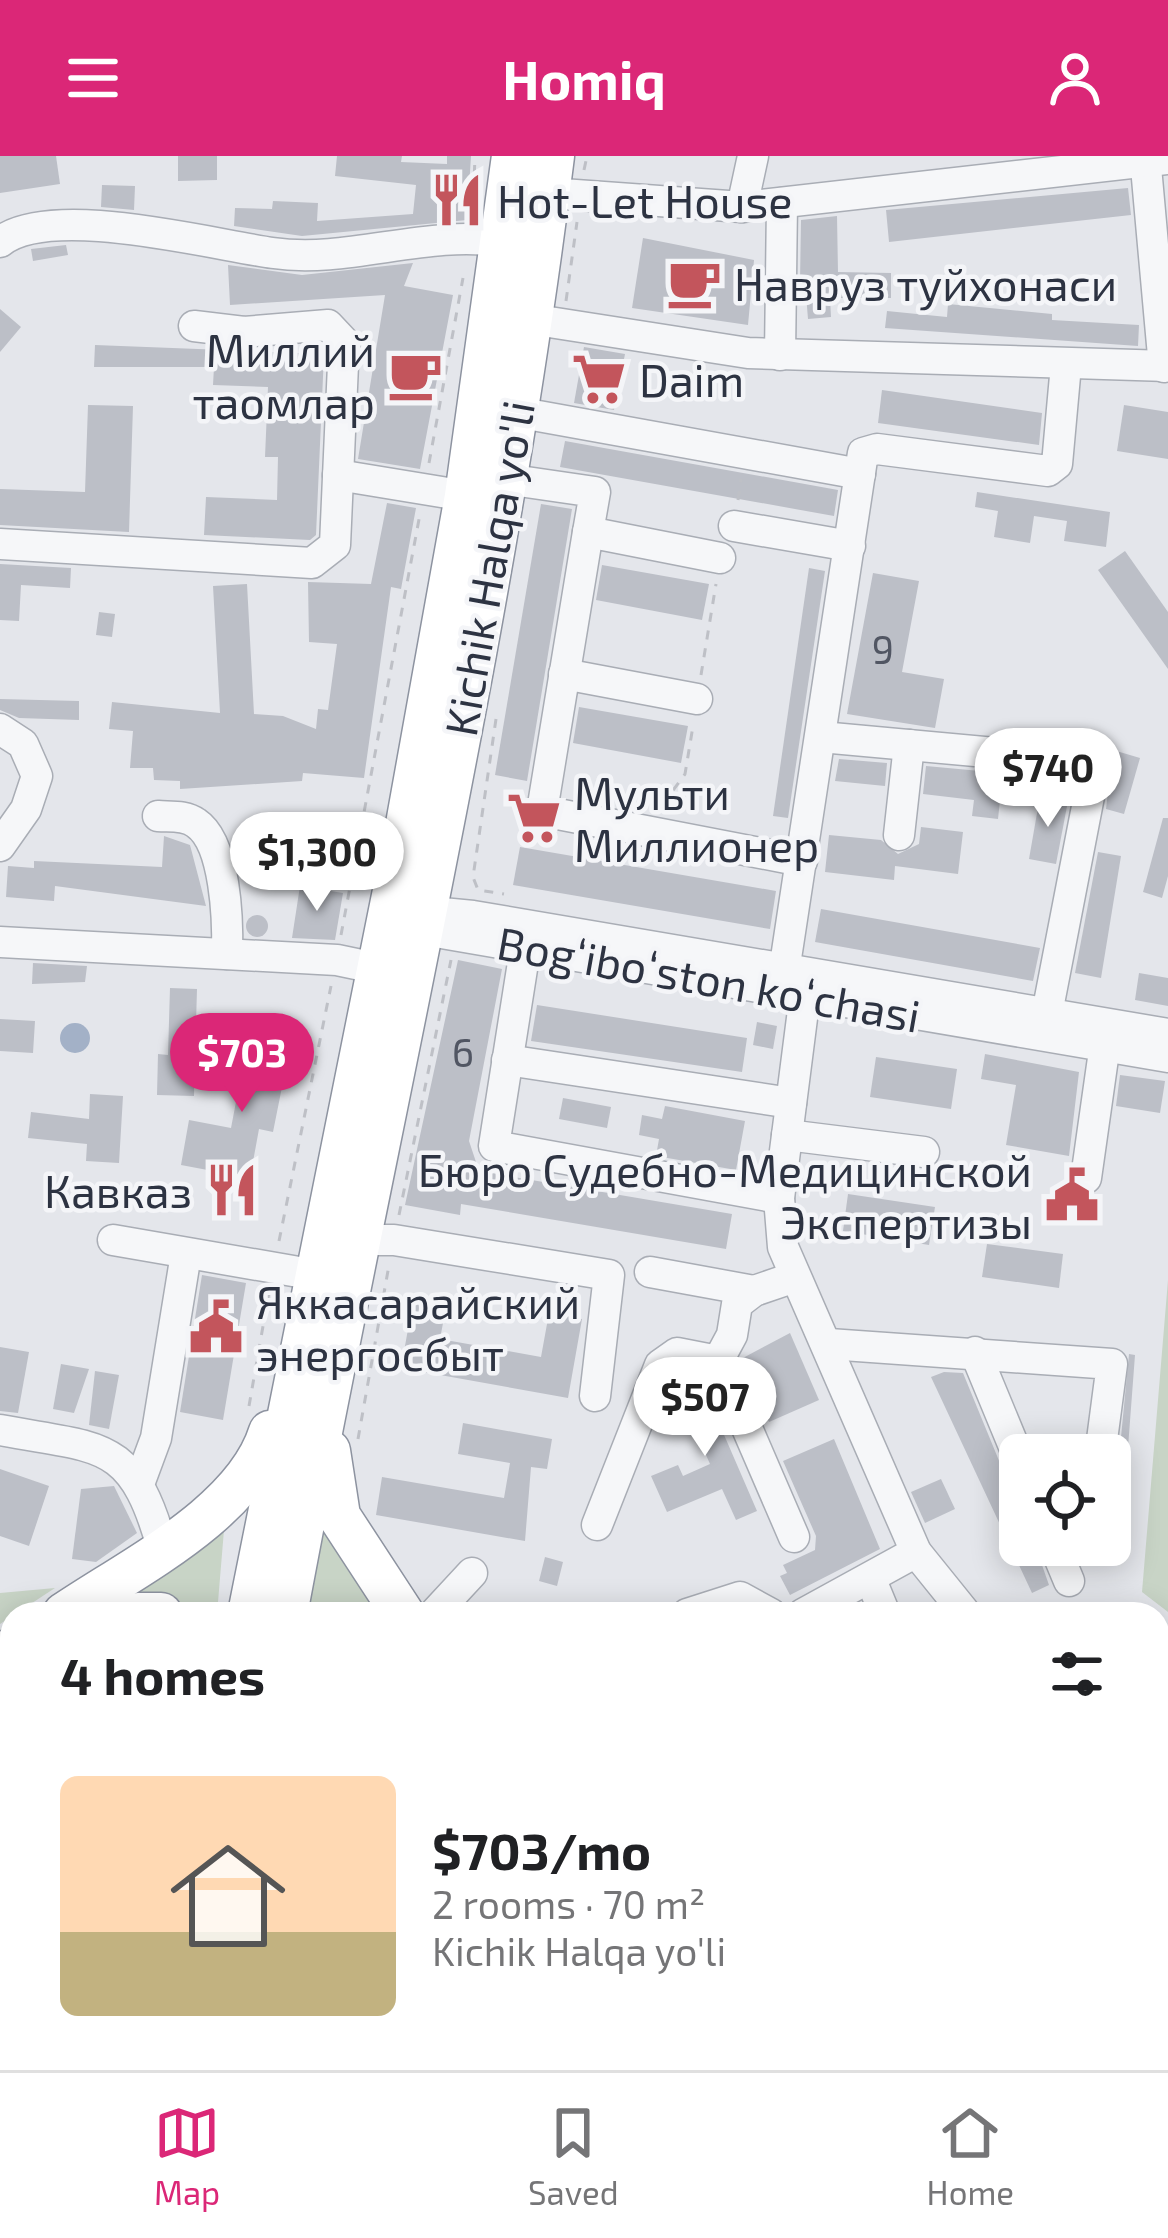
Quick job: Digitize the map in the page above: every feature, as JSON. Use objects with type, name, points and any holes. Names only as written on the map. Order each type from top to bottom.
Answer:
[{"type":"highway","name":"Kichik Halqa yo'li","points":[[289,1602],[347,1384],[376,1240],[414,917],[486,488],[488,239],[541,178]]},
{"type":"highway","name":"Kichik Halqa yo'li","points":[[486,488],[547,322],[541,178]]},
{"type":"highway","name":"Kichik Halqa yo'li","points":[[251,1602],[380,969],[414,917]]},
{"type":"highway","points":[[82,1602],[229,1498],[254,1471],[316,1275]]},
{"type":"highway","points":[[347,1384],[334,1504],[412,1602]]},
{"type":"street","points":[[742,207],[754,156]]},
{"type":"street","points":[[541,178],[742,207],[1153,159],[1166,367],[780,355],[547,322]]},
{"type":"street","points":[[780,355],[782,203]]},
{"type":"street","points":[[0,242],[13,231],[64,223],[283,254],[488,239]]},
{"type":"street","points":[[0,544],[312,562],[335,545],[344,342],[338,331],[328,326],[244,332],[194,326]]},
{"type":"street","points":[[956,1602],[916,1552],[783,1247],[779,1198],[791,1103],[802,862],[863,453],[870,449],[1048,471],[1057,464],[1066,365]]},
{"type":"street","points":[[516,412],[860,474]]},
{"type":"street","points":[[338,475],[424,489],[595,491],[542,812],[802,862]]},
{"type":"street","points":[[734,526],[850,546]]},
{"type":"street","points":[[588,532],[720,558]]},
{"type":"street","points":[[564,674],[698,699]]},
{"type":"street","points":[[0,729],[23,744],[38,776],[26,809],[0,846]]},
{"type":"street","points":[[821,737],[1062,760],[1090,787],[1044,1024]]},
{"type":"street","points":[[899,835],[909,745]]},
{"type":"street","points":[[158,816],[186,817],[202,826],[213,842],[228,914],[226,954]]},
{"type":"street","name":"Bogʻiboʻston koʻchasi","points":[[414,917],[1107,1035],[1168,1057]]},
{"type":"street","points":[[527,936],[494,1146],[779,1198]]},
{"type":"street","points":[[0,942],[337,960],[380,969]]},
{"type":"street","name":"Bogʻiboʻston koʻchasi","points":[[1107,1035],[1168,1034]]},
{"type":"street","points":[[1086,1178],[1107,1035]]},
{"type":"street","points":[[507,1060],[791,1103]]},
{"type":"street","points":[[787,1135],[924,1152]]},
{"type":"street","points":[[113,1240],[316,1275]]},
{"type":"street","points":[[376,1240],[610,1275],[595,1396]]},
{"type":"street","points":[[140,1484],[156,1438],[186,1253]]},
{"type":"street","points":[[650,1272],[754,1291]]},
{"type":"street","points":[[718,1361],[732,1335],[737,1304],[754,1291],[795,1277]]},
{"type":"street","points":[[829,1344],[1112,1364],[1103,1434]]},
{"type":"street","points":[[975,1352],[1009,1434]]},
{"type":"street","points":[[597,1525],[660,1365],[677,1353],[718,1361]]},
{"type":"street","points":[[718,1361],[794,1537]]},
{"type":"street","points":[[0,1430],[108,1450],[140,1484],[162,1547]]},
{"type":"street","points":[[827,1602],[916,1552]]},
{"type":"street","points":[[1063,1566],[1069,1581]]},
{"type":"street","points":[[426,1602],[472,1573]]},
{"type":"street","points":[[871,1580],[880,1602]]},
{"type":"path","points":[[248,1411],[424,489],[488,239],[476,156]]},
{"type":"path","points":[[547,322],[541,178],[586,156]]},
{"type":"path","points":[[734,526],[746,454]]},
{"type":"path","points":[[663,836],[671,793],[686,774],[720,558]]},
{"type":"path","points":[[347,1384],[376,1240],[448,968]]},
{"type":"green space","points":[[1168,1280],[1168,1602],[1155,1602],[1142,1592]]},
{"type":"green space","points":[[225,1518],[218,1602],[119,1596]]},
{"type":"green space","points":[[322,1524],[380,1602],[305,1602]]},
{"type":"green space","points":[[55,1588],[34,1602],[0,1602],[0,1593]]},
{"type":"water","points":[[75,1023],[90,1038],[75,1053],[60,1038]]},
{"type":"building","points":[[0,156],[56,156],[60,184],[0,193]]},
{"type":"building","points":[[178,156],[217,156],[217,180],[178,181]]},
{"type":"building","points":[[337,156],[402,156],[401,162],[447,164],[447,156],[471,156],[467,220],[302,236],[234,226],[235,208],[272,209],[273,201],[318,203],[317,221],[413,214],[416,185],[335,176]]},
{"type":"building","points":[[102,185],[135,186],[134,210],[101,207]]},
{"type":"building","points":[[1128,188],[1131,215],[889,242],[886,210]]},
{"type":"building","points":[[837,216],[838,272],[891,273],[891,298],[830,298],[831,317],[808,319],[805,282],[800,282],[801,220]]},
{"type":"building","points":[[643,238],[754,260],[748,325],[632,308]]},
{"type":"building","points":[[66,245],[68,255],[33,261],[31,249]]},
{"type":"building","points":[[413,263],[404,286],[453,295],[420,469],[358,459],[385,295],[230,305],[228,265],[302,275]]},
{"type":"building","points":[[948,304],[1052,314],[1052,320],[1139,325],[1138,346],[885,328],[887,311],[947,317]]},
{"type":"building","points":[[0,309],[21,327],[0,352]]},
{"type":"building","points":[[95,345],[324,354],[316,535],[310,540],[204,535],[206,497],[277,500],[278,457],[265,457],[268,387],[213,385],[214,367],[94,367]]},
{"type":"building","points":[[584,347],[625,354],[614,410],[574,403]]},
{"type":"building","points":[[882,390],[1042,413],[1039,445],[878,423]]},
{"type":"building","points":[[88,405],[133,406],[129,532],[0,525],[0,489],[85,492]]},
{"type":"building","points":[[1124,405],[1168,412],[1168,459],[1117,451]]},
{"type":"building","points":[[565,441],[838,490],[834,516],[560,467]]},
{"type":"building","points":[[977,492],[1110,512],[1106,547],[1064,541],[1067,521],[1034,516],[1030,543],[994,537],[998,511],[975,507]]},
{"type":"building","points":[[387,503],[416,508],[401,589],[391,587],[364,778],[303,773],[302,781],[180,789],[180,781],[154,780],[153,768],[130,768],[133,731],[109,729],[112,702],[220,713],[213,586],[247,584],[254,714],[283,716],[316,729],[318,709],[328,710],[337,644],[309,642],[308,582],[371,584]]},
{"type":"building","points":[[541,504],[572,509],[527,781],[495,775]]},
{"type":"building","points":[[1125,551],[1168,612],[1168,669],[1098,570]]},
{"type":"building","points":[[0,564],[71,568],[70,588],[21,585],[19,621],[0,620]]},
{"type":"building","points":[[602,565],[709,584],[702,620],[596,600]]},
{"type":"building","points":[[809,568],[825,571],[788,818],[773,816]]},
{"type":"building","points":[[873,573],[919,581],[902,672],[944,679],[935,728],[847,714]]},
{"type":"building","points":[[99,612],[115,614],[112,637],[96,635]]},
{"type":"building","points":[[0,699],[79,701],[79,720],[19,718],[0,710]]},
{"type":"building","points":[[579,707],[688,726],[681,763],[573,743]]},
{"type":"building","points":[[1113,750],[1140,758],[1124,814],[1106,809]]},
{"type":"building","points":[[839,759],[887,763],[885,786],[835,781]]},
{"type":"building","points":[[926,766],[1035,776],[1031,805],[1000,800],[998,819],[972,816],[974,800],[923,794]]},
{"type":"building","points":[[1040,796],[1068,801],[1056,864],[1029,859]]},
{"type":"building","points":[[1163,818],[1168,818],[1168,876],[1162,898],[1143,892]]},
{"type":"building","points":[[921,827],[963,832],[958,874],[895,866],[894,880],[825,872],[829,835],[881,840],[898,854],[919,844]]},
{"type":"building","points":[[164,836],[190,845],[206,906],[55,886],[54,901],[6,897],[8,866],[34,868],[34,861],[162,867]]},
{"type":"building","points":[[520,847],[776,891],[770,929],[513,885]]},
{"type":"building","points":[[1098,852],[1121,856],[1101,978],[1075,973]]},
{"type":"building","points":[[300,886],[343,893],[335,940],[292,938]]},
{"type":"building","points":[[821,909],[1040,948],[1033,981],[815,942]]},
{"type":"building","points":[[257,915],[268,926],[257,937],[246,926]]},
{"type":"building","points":[[458,960],[502,969],[469,1141],[479,1171],[732,1214],[726,1249],[461,1204],[460,1215],[405,1205]]},
{"type":"building","points":[[33,963],[87,966],[85,982],[32,984]]},
{"type":"building","points":[[1139,973],[1168,978],[1168,1006],[1135,1000]]},
{"type":"building","points":[[170,988],[197,989],[194,1096],[157,1095],[158,1054],[168,1055]]},
{"type":"building","points":[[537,1005],[747,1038],[742,1072],[531,1041]]},
{"type":"building","points":[[0,1019],[35,1021],[33,1053],[0,1051]]},
{"type":"building","points":[[757,1022],[777,1026],[773,1049],[753,1045]]},
{"type":"building","points":[[248,1039],[290,1047],[273,1132],[259,1129],[250,1178],[181,1165],[189,1120],[231,1128]]},
{"type":"building","points":[[985,1054],[1079,1072],[1069,1156],[1006,1145],[1016,1085],[981,1079]]},
{"type":"building","points":[[876,1057],[957,1069],[951,1109],[870,1097]]},
{"type":"building","points":[[1120,1075],[1165,1081],[1160,1113],[1116,1106]]},
{"type":"building","points":[[90,1094],[123,1096],[119,1163],[86,1161],[87,1144],[28,1138],[31,1112],[89,1119]]},
{"type":"building","points":[[563,1098],[611,1107],[607,1128],[559,1119]]},
{"type":"building","points":[[665,1106],[745,1121],[736,1170],[656,1156],[659,1139],[639,1135],[642,1115],[662,1119]]},
{"type":"building","points":[[848,1194],[935,1207],[929,1245],[843,1231]]},
{"type":"building","points":[[987,1244],[1063,1254],[1059,1288],[982,1277]]},
{"type":"building","points":[[202,1275],[246,1283],[223,1420],[180,1412]]},
{"type":"building","points":[[414,1296],[447,1302],[440,1339],[541,1357],[549,1313],[582,1319],[568,1398],[401,1368]]},
{"type":"building","points":[[790,1333],[819,1400],[769,1422],[741,1359]]},
{"type":"building","points":[[0,1347],[29,1352],[18,1413],[0,1411]]},
{"type":"building","points":[[1129,1354],[1135,1355],[1129,1434],[1121,1434]]},
{"type":"building","points":[[61,1364],[89,1369],[74,1413],[53,1409]]},
{"type":"building","points":[[95,1371],[119,1375],[109,1429],[89,1425]]},
{"type":"building","points":[[963,1373],[999,1461],[999,1522],[931,1377]]},
{"type":"building","points":[[681,1374],[699,1377],[757,1511],[736,1520],[722,1489],[667,1512],[651,1476],[678,1465],[683,1476],[710,1464],[674,1382]]},
{"type":"building","points":[[463,1423],[552,1439],[547,1469],[531,1467],[525,1541],[376,1515],[382,1477],[504,1498],[510,1463],[458,1454]]},
{"type":"building","points":[[834,1439],[880,1549],[790,1595],[780,1576],[787,1573],[783,1565],[815,1550],[816,1536],[783,1461]]},
{"type":"building","points":[[0,1469],[49,1486],[29,1546],[0,1536]]},
{"type":"building","points":[[941,1479],[955,1509],[925,1523],[911,1492]]},
{"type":"building","points":[[114,1486],[137,1533],[96,1562],[72,1559],[81,1489]]},
{"type":"building","points":[[545,1557],[563,1562],[557,1586],[539,1581]]},
{"type":"building","points":[[1019,1566],[1042,1566],[1049,1585],[1032,1593]]},
{"type":"place","name":"Hot-Let House","points":[[457,200]]},
{"type":"place","name":"Навруз туйхонаси","points":[[694,283]]},
{"type":"place","name":"Миллий таомлар","points":[[415,375]]},
{"type":"place","name":"Daim","points":[[599,379]]},
{"type":"place","name":"Мульти Миллионер","points":[[534,818]]},
{"type":"place","name":"Кавказ","points":[[232,1190]]},
{"type":"place","name":"Бюро Судебно-Медицинской Экспертизы","points":[[1072,1195]]},
{"type":"place","name":"Яккасарайский энергосбыт","points":[[216,1327]]}]
